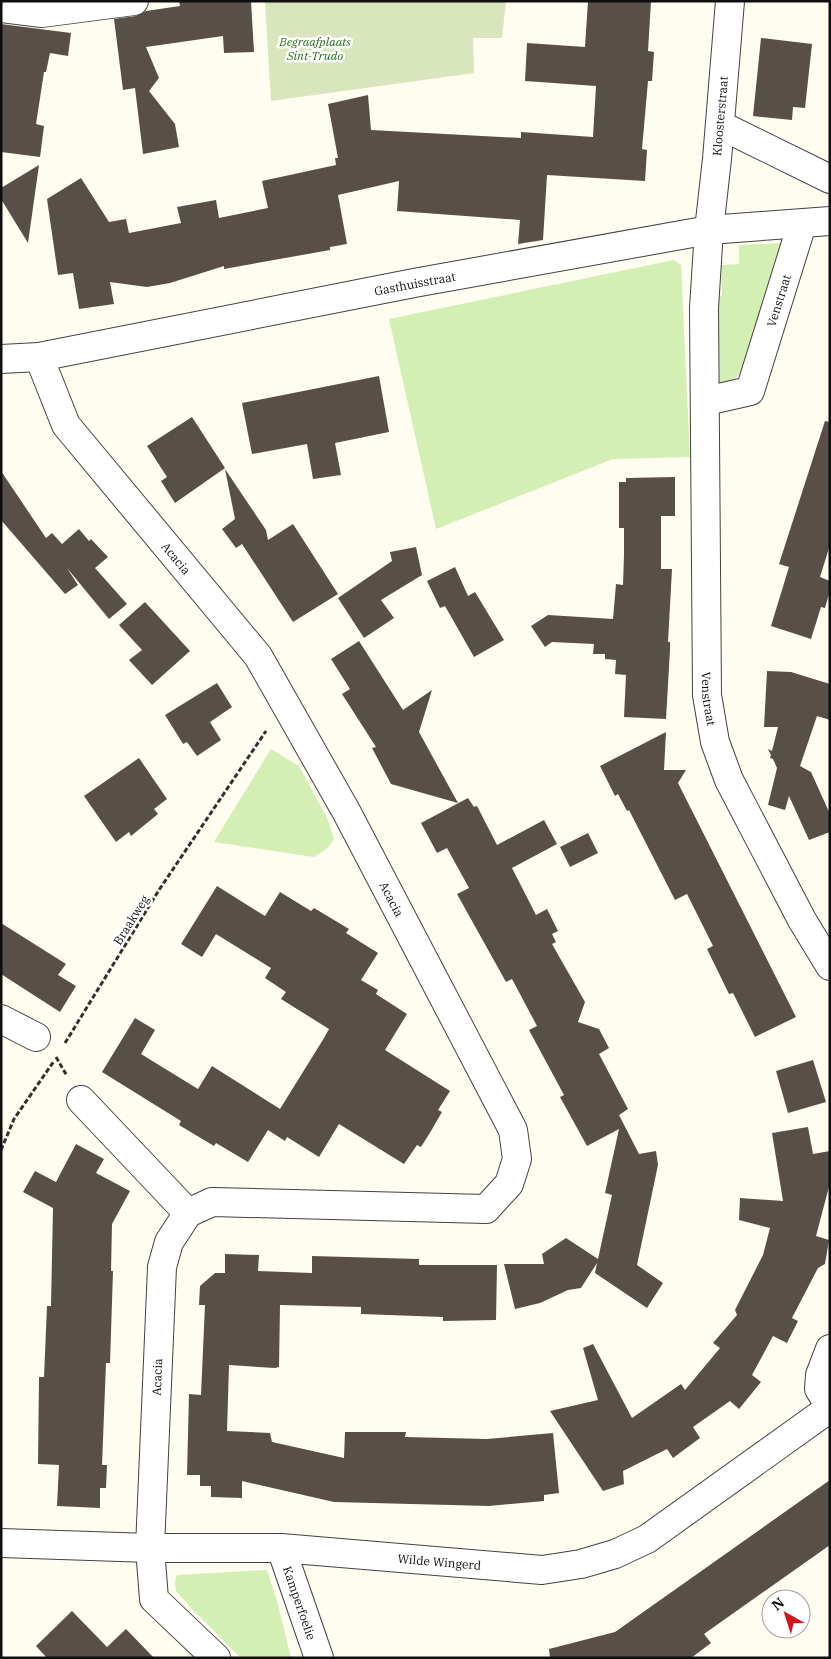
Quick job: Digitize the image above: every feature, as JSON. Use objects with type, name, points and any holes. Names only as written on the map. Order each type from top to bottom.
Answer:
[{"type":"street","points":[[1,8],[42,13],[134,1]]},
{"type":"street","name":"Kloosterstraat","points":[[709,230],[730,1]]},
{"type":"street","points":[[720,125],[830,179]]},
{"type":"street","name":"Gasthuisstraat","points":[[1,359],[39,357],[414,283],[709,230],[830,221]]},
{"type":"street","name":"Venstraat","points":[[706,401],[750,391],[802,224]]},
{"type":"street","name":"Venstraat","points":[[709,230],[704,308],[707,695],[715,742],[728,780],[802,920],[830,966]]},
{"type":"street","name":"Acacia","points":[[39,357],[66,425],[258,656],[346,811],[513,1130],[517,1159],[509,1184],[486,1210],[212,1202],[188,1213],[169,1242],[162,1267],[150,1548]]},
{"type":"street","points":[[1,1019],[36,1037]]},
{"type":"street","points":[[80,1100],[188,1213]]},
{"type":"street","name":"Wilde Wingerd","points":[[1,1543],[150,1548],[281,1548],[542,1570],[581,1564],[615,1554],[647,1538],[830,1407],[819,1389],[820,1375],[830,1349]]},
{"type":"street","points":[[150,1548],[154,1599],[216,1658]]},
{"type":"street","name":"Kamperfoelie","points":[[281,1548],[319,1658]]},
{"type":"path","name":"Braakweg","points":[[1,1150],[14,1119],[56,1057],[159,890],[284,704]]},
{"type":"path","points":[[36,1037],[56,1057],[80,1100]]},
{"type":"green space","name":"Begraafplaats Sint-Trudo","points":[[265,1],[506,1],[502,38],[473,38],[474,73],[271,101]]},
{"type":"green space","points":[[783,243],[744,368],[732,383],[715,385],[713,295],[722,296],[721,265],[739,264],[739,245]]},
{"type":"green space","points":[[674,260],[681,265],[690,457],[613,459],[436,529],[389,319]]},
{"type":"green space","points":[[271,749],[299,766],[327,818],[334,839],[328,848],[314,857],[214,842]]},
{"type":"green space","points":[[267,1570],[291,1658],[241,1658],[176,1591],[175,1581],[177,1575]]},
{"type":"building","points":[[179,1],[251,1],[254,52],[224,53],[223,36],[146,47],[159,78],[149,91],[175,124],[179,147],[143,154],[135,88],[123,90],[114,19],[136,16],[146,11],[180,6]]},
{"type":"building","points":[[588,1],[651,1],[648,51],[654,52],[652,81],[648,81],[642,149],[647,150],[645,181],[547,175],[543,240],[518,244],[520,220],[397,211],[399,181],[338,195],[347,244],[330,247],[330,250],[224,269],[224,266],[170,283],[147,287],[110,282],[114,304],[79,309],[73,273],[58,275],[47,199],[81,178],[109,222],[126,219],[129,233],[181,223],[177,207],[216,200],[219,218],[268,208],[262,181],[336,165],[335,158],[338,158],[328,104],[368,95],[371,130],[521,138],[521,132],[593,137],[596,86],[525,81],[527,43],[585,47]]},
{"type":"building","points":[[1,24],[71,33],[68,56],[50,53],[46,72],[44,72],[36,124],[44,126],[40,157],[1,152]]},
{"type":"building","points":[[761,38],[812,44],[805,108],[793,107],[792,120],[753,116]]},
{"type":"building","points":[[39,165],[28,243],[1,199],[1,188]]},
{"type":"building","points":[[379,376],[389,432],[335,443],[341,475],[313,479],[307,444],[252,454],[242,403]]},
{"type":"building","points":[[192,417],[225,468],[175,503],[161,481],[167,477],[147,446]]},
{"type":"building","points":[[825,421],[830,422],[830,545],[820,577],[830,581],[830,591],[825,608],[821,607],[811,639],[771,626],[789,567],[779,564]]},
{"type":"building","points":[[225,469],[266,530],[268,540],[293,524],[338,594],[293,622],[242,544],[236,548],[222,529],[235,519]]},
{"type":"building","points":[[1,471],[46,538],[52,533],[62,544],[79,529],[89,541],[91,539],[108,557],[95,568],[127,604],[109,619],[67,568],[78,585],[65,594],[1,520]]},
{"type":"building","points":[[675,477],[675,516],[661,516],[661,569],[672,569],[666,719],[624,717],[626,675],[615,674],[616,660],[605,659],[605,654],[593,654],[594,644],[552,642],[545,647],[531,626],[548,615],[613,619],[616,584],[623,585],[624,528],[619,528],[619,482],[626,482],[626,478]]},
{"type":"building","points":[[416,547],[422,575],[381,600],[394,618],[364,638],[338,598],[392,561],[390,552]]},
{"type":"building","points":[[455,567],[468,596],[475,592],[504,640],[474,657],[445,606],[440,608],[427,581]]},
{"type":"building","points":[[145,602],[190,651],[152,685],[129,660],[142,650],[119,625]]},
{"type":"building","points":[[359,641],[403,710],[432,690],[419,732],[458,803],[391,784],[372,748],[376,747],[342,694],[350,689],[331,659]]},
{"type":"building","points":[[767,671],[791,672],[830,684],[830,720],[817,716],[800,766],[811,772],[830,814],[830,832],[809,840],[789,796],[785,810],[768,805],[777,768],[773,759],[770,758],[771,755],[768,749],[772,751],[778,727],[764,727]]},
{"type":"building","points":[[217,683],[232,707],[210,722],[221,740],[197,756],[187,742],[183,744],[165,715]]},
{"type":"building","points":[[666,732],[664,770],[686,770],[678,783],[796,1017],[755,1037],[733,993],[729,994],[707,949],[713,946],[687,894],[675,900],[629,810],[627,811],[618,794],[615,796],[600,766]]},
{"type":"building","points":[[139,758],[167,799],[154,809],[158,814],[131,836],[129,832],[116,842],[84,796]]},
{"type":"building","points":[[468,798],[474,807],[477,806],[497,845],[544,820],[557,844],[512,868],[536,915],[547,909],[558,931],[552,934],[556,942],[552,944],[585,1002],[578,1022],[599,1029],[609,1048],[599,1054],[628,1109],[619,1115],[639,1154],[656,1151],[658,1165],[637,1265],[663,1283],[647,1308],[595,1273],[597,1263],[581,1288],[568,1290],[540,1303],[515,1309],[504,1264],[544,1264],[542,1254],[566,1238],[598,1259],[612,1195],[605,1193],[619,1129],[587,1146],[560,1097],[564,1095],[529,1030],[537,1026],[512,979],[506,982],[457,894],[469,888],[447,848],[437,853],[421,823]]},
{"type":"building","points":[[588,833],[598,853],[570,867],[560,847]]},
{"type":"building","points":[[217,886],[265,916],[280,892],[311,911],[314,908],[349,929],[346,933],[378,953],[361,980],[378,990],[376,994],[407,1014],[385,1050],[450,1091],[438,1110],[442,1112],[421,1147],[417,1145],[404,1164],[339,1124],[319,1157],[287,1137],[285,1141],[268,1130],[248,1162],[216,1143],[214,1146],[179,1125],[181,1121],[102,1072],[135,1018],[155,1030],[141,1054],[198,1089],[212,1066],[280,1109],[324,1038],[329,1029],[281,999],[286,992],[265,978],[271,968],[216,934],[202,957],[181,944]]},
{"type":"building","points":[[1,923],[66,964],[58,975],[76,986],[60,1012],[1,974]]},
{"type":"building","points":[[813,1060],[826,1102],[788,1113],[776,1071]]},
{"type":"building","points":[[808,1127],[813,1154],[830,1151],[830,1183],[816,1236],[829,1240],[825,1264],[818,1268],[792,1318],[798,1321],[787,1343],[773,1336],[752,1375],[761,1382],[739,1409],[730,1401],[693,1427],[700,1438],[673,1458],[667,1449],[623,1471],[624,1484],[603,1491],[550,1411],[598,1400],[583,1348],[593,1344],[632,1418],[681,1384],[685,1390],[720,1348],[713,1343],[737,1315],[735,1310],[763,1255],[770,1228],[739,1220],[740,1198],[783,1201],[772,1133]]},
{"type":"building","points":[[76,1144],[104,1159],[96,1173],[130,1191],[112,1224],[111,1271],[113,1271],[110,1363],[106,1363],[102,1465],[107,1465],[106,1488],[100,1488],[100,1508],[57,1506],[59,1465],[38,1464],[39,1377],[44,1377],[47,1306],[51,1306],[53,1208],[23,1192],[35,1171],[56,1182]]},
{"type":"building","points":[[225,1254],[259,1255],[258,1271],[312,1273],[312,1256],[419,1259],[419,1265],[497,1265],[496,1320],[443,1321],[443,1317],[361,1314],[361,1307],[280,1305],[279,1367],[229,1365],[227,1431],[270,1433],[272,1442],[344,1458],[345,1432],[406,1432],[405,1437],[487,1439],[553,1433],[559,1493],[544,1495],[544,1501],[489,1506],[334,1502],[242,1481],[242,1498],[211,1497],[211,1486],[200,1486],[200,1475],[187,1475],[189,1394],[201,1395],[205,1305],[199,1305],[200,1286],[215,1273],[225,1273]]},
{"type":"building","points":[[830,1480],[830,1545],[768,1589],[761,1589],[761,1594],[704,1634],[711,1643],[691,1658],[550,1658],[549,1649],[615,1632]]},
{"type":"building","points":[[72,1611],[107,1647],[126,1629],[154,1658],[47,1658],[36,1646]]}]
